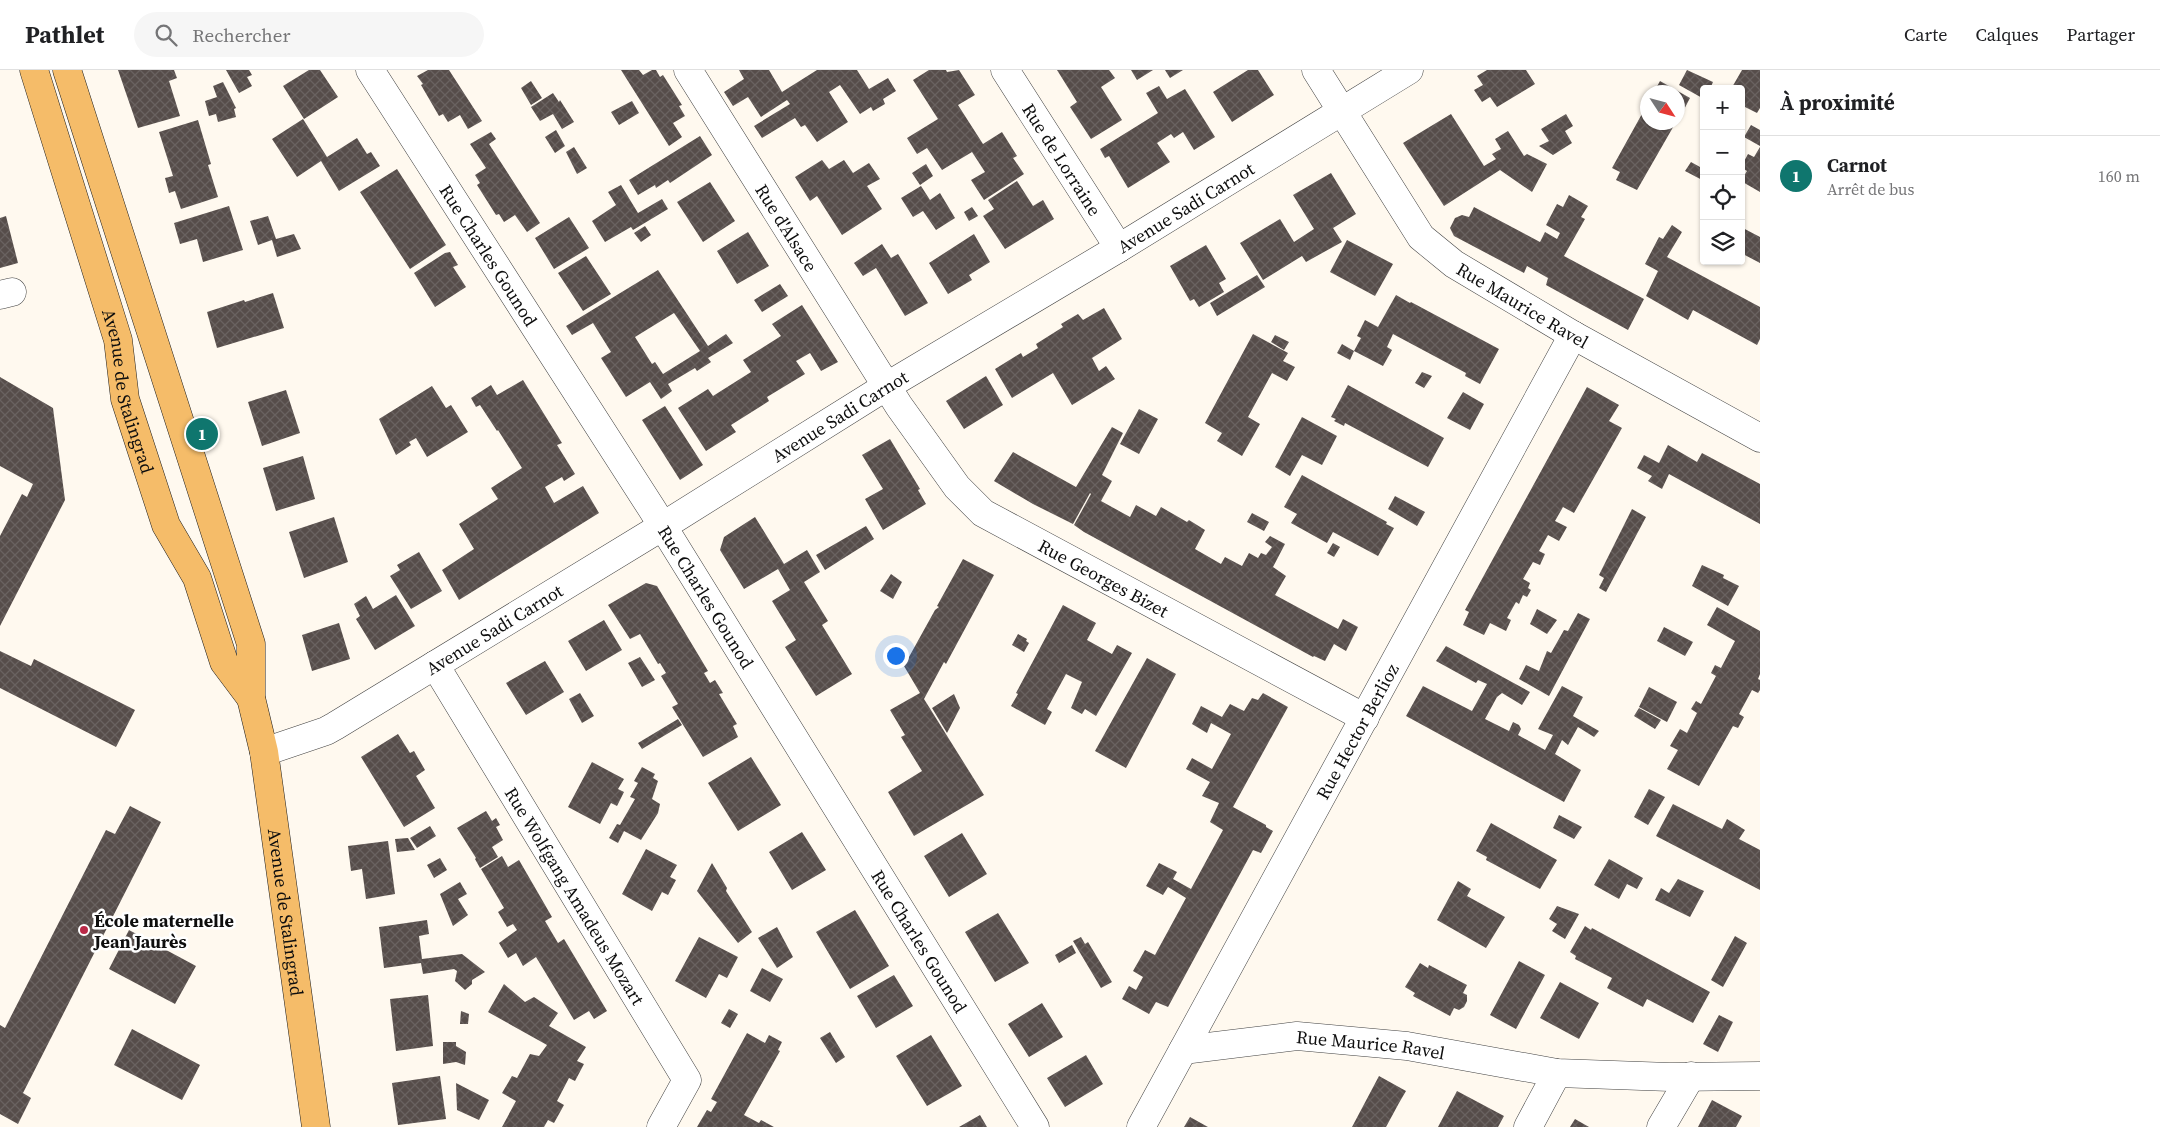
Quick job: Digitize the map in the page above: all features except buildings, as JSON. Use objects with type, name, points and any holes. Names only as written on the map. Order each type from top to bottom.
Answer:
[{"type":"main road","name":"Avenue de Stalingrad","points":[[34,70],[118,340],[125,399],[166,525],[197,578],[224,662],[251,698]]},
{"type":"main road","name":"Avenue de Stalingrad","points":[[67,70],[251,644],[251,698],[264,752],[316,1127]]},
{"type":"street","name":"Rue Charles Gounod","points":[[370,70],[663,526],[1035,1127]]},
{"type":"street","name":"Rue d'Alsace","points":[[688,70],[886,386]]},
{"type":"street","name":"Rue de Lorraine","points":[[1004,70],[1119,248]]},
{"type":"street","name":"Rue Maurice Ravel","points":[[1316,70],[1421,237],[1454,264],[1573,335],[1760,438]]},
{"type":"street","name":"Avenue Sadi Carnot","points":[[264,752],[326,731],[663,526],[886,386],[1119,248],[1409,70]]},
{"type":"street","name":"Rue Hector Berlioz","points":[[1141,1127],[1573,335]]},
{"type":"street","name":"Rue Georges Bizet","points":[[886,386],[957,487],[983,513],[1365,718]]},
{"type":"street","name":"Rue Wolfgang Amadeus Mozart","points":[[435,665],[687,1080],[661,1127]]},
{"type":"street","name":"Rue Maurice Ravel","points":[[1183,1050],[1297,1036],[1407,1046],[1557,1073],[1760,1076]]},
{"type":"street","points":[[1528,1127],[1557,1073]]},
{"type":"street","points":[[1661,1127],[1691,1076]]},
{"type":"place","name":"Carnot","points":[[202,434]]},
{"type":"place","name":"École maternelle Jean Jaurès","points":[[84,930]]}]
